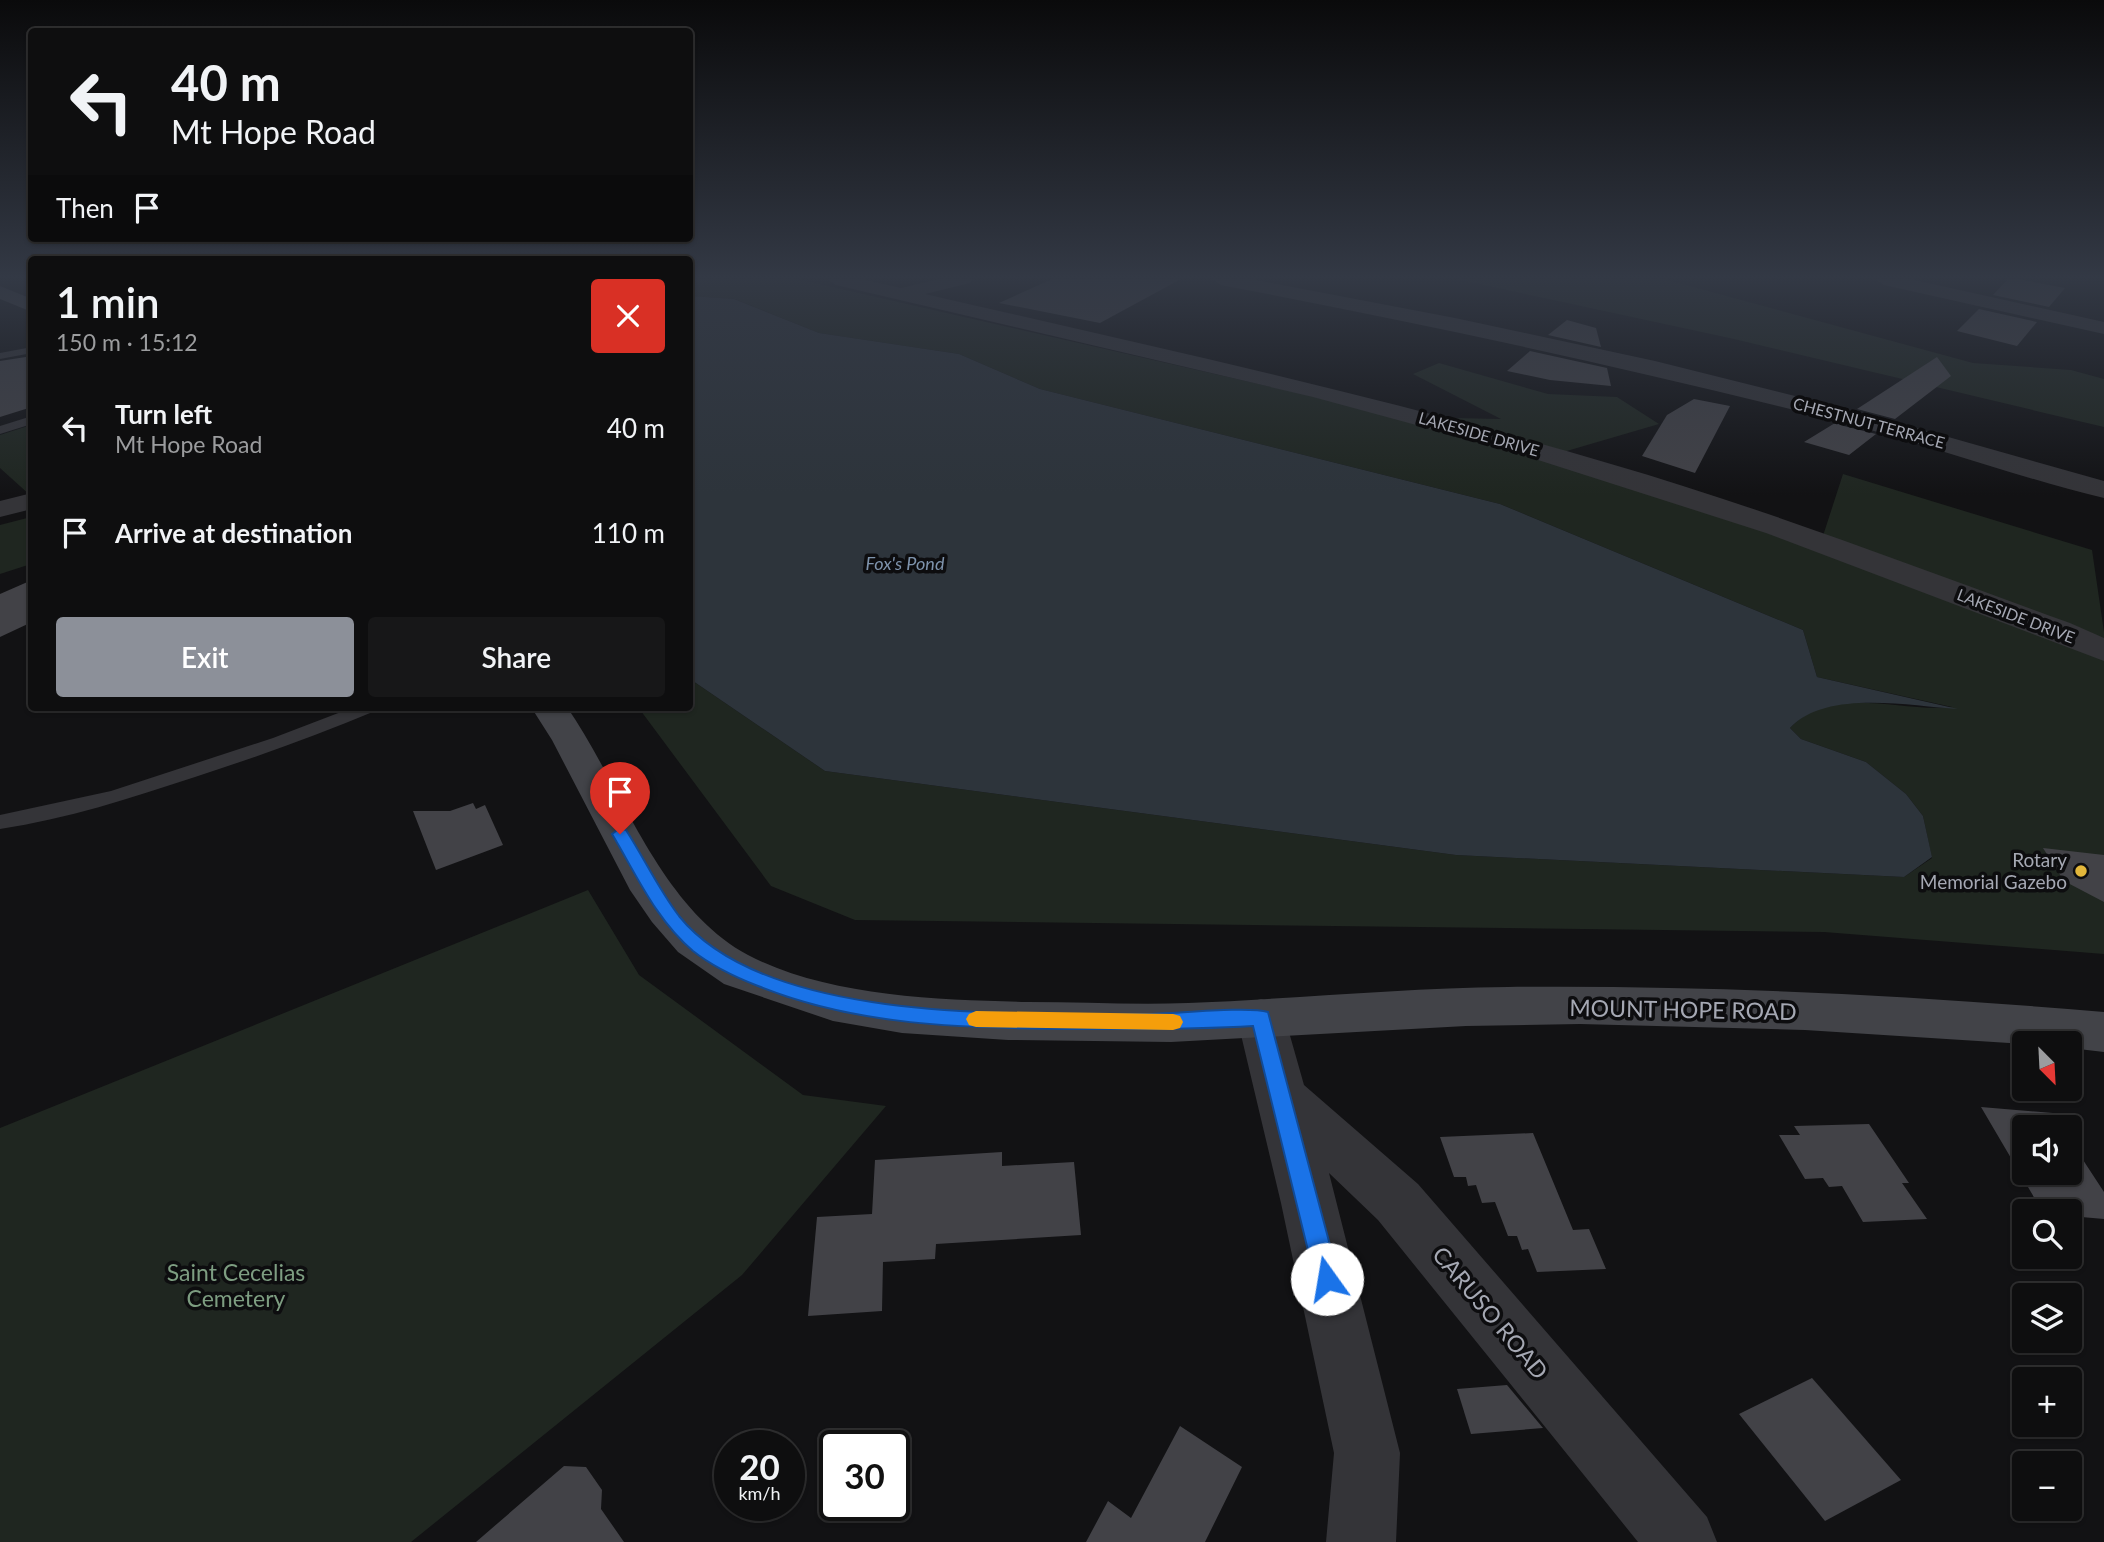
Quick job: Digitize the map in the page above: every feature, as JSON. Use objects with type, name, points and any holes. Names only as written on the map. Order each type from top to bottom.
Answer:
[{"type":"street","name":"LAKESIDE DRIVE","points":[[1138,351],[1378,407],[1603,470],[1721,507],[2045,625],[2104,651]]},
{"type":"street","name":"CHESTNUT TERRACE","points":[[1578,351],[1858,419],[2104,489]]},
{"type":"street","points":[[0,509],[28,502]]},
{"type":"street","name":"MOUNT HOPE ROAD","points":[[550,711],[645,879],[673,921],[701,947],[731,967],[807,998],[907,1016],[997,1020],[1144,1022],[1504,1006],[1734,1009],[2018,1024],[2104,1032]]},
{"type":"street","points":[[1261,1018],[1283,1098],[1367,1453],[1362,1542]]},
{"type":"street","name":"CARUSO ROAD","points":[[1283,1098],[1398,1202],[1682,1542]]},
{"type":"lane","points":[[0,356],[27,351]]},
{"type":"lane","points":[[0,430],[28,421]]},
{"type":"lane","points":[[0,822],[28,819],[114,797],[253,752],[359,711]]},
{"type":"green space","points":[[939,351],[1114,351],[1404,417],[1501,419],[1413,374],[1439,363],[1548,394],[1617,397],[1659,424],[1553,455],[1821,542],[1843,474],[2092,550],[2104,632],[2104,954],[1824,932],[855,920],[771,886],[641,711],[693,711],[693,681],[825,771],[1456,855],[1904,877],[1932,858],[1923,816],[1906,794],[1866,762],[1801,739],[1790,728],[1807,714],[1846,703],[1952,707],[1817,677],[1803,630],[1500,504],[1040,389],[959,354]]},
{"type":"green space","points":[[1784,351],[1929,351],[1973,363],[2071,370],[2104,379],[2104,427]]},
{"type":"green space","points":[[28,426],[28,493],[0,468],[0,435]]},
{"type":"green space","points":[[28,518],[28,565],[0,574],[0,525]]},
{"type":"green space","name":"Saint Cecelias Cemetery","points":[[588,890],[639,975],[803,1095],[886,1106],[742,1275],[411,1542],[0,1542],[0,1128]]},
{"type":"water","name":"Fox's Pond","points":[[693,351],[939,351],[959,354],[1040,389],[1500,504],[1803,630],[1817,677],[1958,709],[1893,703],[1846,704],[1825,708],[1806,716],[1790,728],[1801,739],[1866,762],[1906,794],[1923,816],[1932,857],[1904,877],[1456,855],[825,771],[693,681]]},
{"type":"building","points":[[1530,351],[1607,368],[1611,386],[1550,380],[1507,371]]},
{"type":"building","points":[[28,357],[28,408],[0,417],[0,361]]},
{"type":"building","points":[[1937,357],[1951,376],[1895,419],[1857,409]]},
{"type":"building","points":[[1694,399],[1730,406],[1695,473],[1642,456],[1667,415]]},
{"type":"building","points":[[1835,423],[1876,434],[1849,455],[1804,442]]},
{"type":"building","points":[[28,582],[28,624],[0,637],[0,594]]},
{"type":"building","points":[[473,803],[476,809],[485,805],[503,845],[436,870],[413,811],[450,811]]},
{"type":"building","name":"Rotary Memorial Gazebo","points":[[2043,848],[2104,855],[2104,902],[2064,881]]},
{"type":"building","points":[[1981,1107],[2053,1113],[2054,1115],[2012,1115],[2012,1160]]},
{"type":"building","points":[[1869,1124],[1909,1183],[1902,1183],[1927,1219],[1863,1222],[1842,1186],[1829,1187],[1823,1178],[1805,1179],[1779,1135],[1800,1135],[1794,1126]]},
{"type":"building","points":[[1533,1133],[1573,1230],[1589,1229],[1606,1269],[1537,1272],[1528,1249],[1522,1250],[1517,1236],[1508,1236],[1495,1202],[1482,1203],[1476,1185],[1468,1186],[1466,1177],[1454,1177],[1440,1137]]},
{"type":"building","points":[[1002,1152],[1002,1166],[1074,1162],[1081,1235],[936,1244],[935,1259],[883,1262],[882,1311],[808,1316],[817,1217],[872,1214],[875,1160]]},
{"type":"building","points":[[2082,1158],[2104,1192],[2104,1219],[2082,1217],[2082,1199],[2035,1199],[2027,1185],[2082,1185]]},
{"type":"building","points":[[1812,1378],[1901,1480],[1825,1521],[1739,1414]]},
{"type":"building","points":[[1507,1385],[1543,1428],[1471,1434],[1457,1389]]},
{"type":"building","points":[[1180,1426],[1242,1467],[1205,1542],[1086,1542],[1108,1501],[1131,1518]]},
{"type":"building","points":[[564,1466],[586,1467],[602,1490],[601,1509],[624,1542],[476,1542]]},
{"type":"slow traffic","points":[[976,1019],[1173,1022]]},
{"type":"place","name":"Rotary Memorial Gazebo","points":[[2081,871]]},
{"type":"route","points":[[620,834],[673,921],[701,947],[731,967],[807,998],[907,1016],[997,1020],[1186,1022],[1261,1018],[1327,1279]]}]
